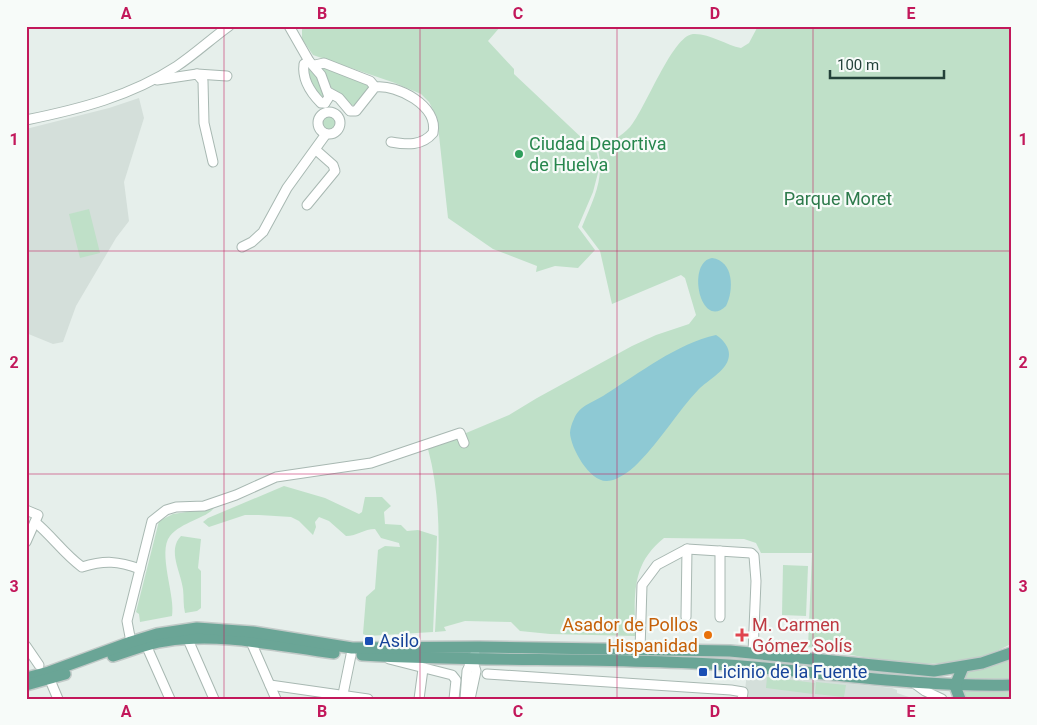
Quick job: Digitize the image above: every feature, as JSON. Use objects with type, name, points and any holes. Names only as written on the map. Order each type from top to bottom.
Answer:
[{"type":"main road","points":[[26,685],[50,680],[146,645],[186,633]]},
{"type":"main road","points":[[26,678],[49,672],[131,642],[186,633],[252,637],[382,656],[610,660],[730,666],[955,686],[1011,685]]},
{"type":"main road","points":[[352,652],[479,647],[753,653],[934,671],[998,659],[1011,653]]},
{"type":"main road","points":[[960,699],[955,686],[963,667]]},
{"type":"street","points":[[26,120],[98,104],[152,81],[178,65],[229,26]]},
{"type":"street","points":[[289,26],[328,92],[328,100],[325,103]]},
{"type":"street","points":[[325,103],[321,103],[316,98],[306,83],[303,72],[304,64],[324,63],[370,81],[375,87]]},
{"type":"street","points":[[152,81],[197,74],[227,76]]},
{"type":"street","points":[[197,74],[203,81],[204,123],[213,162]]},
{"type":"street","points":[[328,92],[339,98],[350,111],[356,111],[375,87],[385,86],[407,95],[419,103],[433,121],[433,133],[427,140],[414,144],[391,142]]},
{"type":"street","points":[[325,103],[328,112]]},
{"type":"street","points":[[328,112],[338,116],[340,126],[333,134],[326,134],[320,129],[318,122],[322,115],[328,112]]},
{"type":"street","points":[[242,247],[252,242],[263,232],[287,188],[326,134]]},
{"type":"street","points":[[307,205],[335,171],[334,165],[316,150]]},
{"type":"street","points":[[131,642],[127,622],[152,521],[166,510],[176,507],[204,506],[236,495],[276,476],[371,463],[460,433],[464,443]]},
{"type":"street","points":[[26,510],[51,535],[68,557],[82,567],[96,563],[119,561],[140,569]]},
{"type":"street","points":[[26,542],[36,519]]},
{"type":"street","points":[[686,617],[687,549]]},
{"type":"street","points":[[640,650],[642,585],[658,565],[687,549],[750,553],[754,556],[758,572],[753,653]]},
{"type":"street","points":[[720,551],[720,617]]},
{"type":"street","points":[[186,633],[214,699]]},
{"type":"street","points":[[252,637],[276,699]]},
{"type":"street","points":[[146,645],[170,699]]},
{"type":"street","points":[[26,646],[39,665]]},
{"type":"street","points":[[470,699],[472,659],[479,647]]},
{"type":"street","points":[[466,648],[472,659]]},
{"type":"street","points":[[342,697],[352,652]]},
{"type":"street","points":[[382,656],[423,669],[452,675],[456,680],[454,699]]},
{"type":"street","points":[[453,658],[471,670]]},
{"type":"street","points":[[471,670],[492,659]]},
{"type":"street","points":[[419,699],[423,669]]},
{"type":"street","points":[[465,699],[471,670]]},
{"type":"street","points":[[486,674],[738,694],[742,682]]},
{"type":"street","points":[[50,680],[58,699]]},
{"type":"street","points":[[914,683],[925,692],[942,699]]},
{"type":"street","points":[[270,685],[342,697],[368,699]]},
{"type":"shaded area","points":[[139,98],[144,118],[124,182],[129,221],[116,238],[76,306],[63,342],[53,344],[26,333],[26,129],[109,108]]},
{"type":"shaded area","points":[[747,673],[892,688],[897,690],[897,693],[915,699],[744,699]]},
{"type":"green space","name":"Ciudad Deportiva de Huelva","points":[[302,26],[501,26],[488,41],[514,69],[514,74],[584,140],[594,143],[600,165],[593,192],[578,227],[595,250],[578,268],[555,266],[536,272],[537,266],[493,249],[448,218],[437,117],[429,102],[421,94],[395,83],[313,55],[302,39]]},
{"type":"green space","name":"Parque Moret","points":[[758,26],[1011,26],[1011,644],[987,655],[962,661],[936,664],[885,660],[808,647],[812,553],[761,553],[756,543],[744,539],[664,538],[653,548],[640,570],[635,595],[635,636],[550,634],[520,631],[511,622],[465,621],[444,627],[446,631],[435,632],[439,540],[436,494],[428,449],[509,415],[632,346],[656,335],[689,324],[696,315],[685,278],[681,275],[612,304],[600,251],[582,227],[599,180],[600,161],[598,150],[630,127],[676,47],[685,38],[693,34],[699,34],[741,48],[749,43]]},
{"type":"green space","points":[[324,66],[366,83],[370,90],[356,105],[349,105],[331,87],[321,69]]},
{"type":"green space","points":[[312,68],[326,92],[322,99],[308,83],[306,69]]},
{"type":"green space","points":[[327,115],[333,115],[338,120],[336,129],[327,131],[322,126],[322,120]]},
{"type":"green space","points":[[89,209],[100,253],[80,258],[69,214]]},
{"type":"green space","points":[[284,486],[325,498],[359,514],[362,512],[365,497],[382,497],[391,506],[384,512],[385,524],[401,525],[407,531],[418,530],[437,536],[433,632],[368,636],[363,634],[366,597],[375,589],[378,550],[385,546],[400,547],[399,543],[381,538],[375,529],[346,536],[329,521],[319,517],[315,522],[316,527],[313,535],[299,521],[291,517],[245,515],[209,527],[203,522],[208,518]]},
{"type":"green space","points":[[214,508],[206,515],[175,531],[167,543],[165,553],[172,598],[172,616],[140,622],[139,614],[136,612],[159,521],[173,514]]},
{"type":"green space","points":[[181,536],[201,539],[198,568],[201,571],[201,608],[197,611],[185,613],[182,582],[175,554],[177,542]]},
{"type":"green space","points":[[783,565],[808,566],[806,616],[782,615]]},
{"type":"green space","points":[[1011,658],[1011,681],[961,681],[967,671],[1002,663]]},
{"type":"green space","points":[[767,677],[815,683],[813,694],[766,688]]},
{"type":"green space","points":[[816,682],[846,685],[844,697],[815,694]]},
{"type":"green space","points":[[961,689],[1011,689],[1011,699],[967,699]]},
{"type":"water","points":[[712,258],[719,260],[725,265],[731,285],[726,306],[717,311],[709,310],[703,303],[698,282],[704,262]]},
{"type":"water","points":[[716,335],[724,342],[729,353],[728,360],[723,368],[699,389],[655,445],[632,468],[611,481],[601,480],[594,476],[582,463],[571,440],[571,426],[576,414],[588,404],[673,352]]},
{"type":"place","name":"Ciudad Deportiva de Huelva","points":[[519,154]]},
{"type":"place","name":"Asador de Pollos Hispanidad","points":[[708,635]]},
{"type":"place","name":"M. Carmen Gómez Solís","points":[[742,635]]},
{"type":"place","name":"Asilo","points":[[369,641]]},
{"type":"place","name":"Licinio de la Fuente","points":[[703,672]]}]
